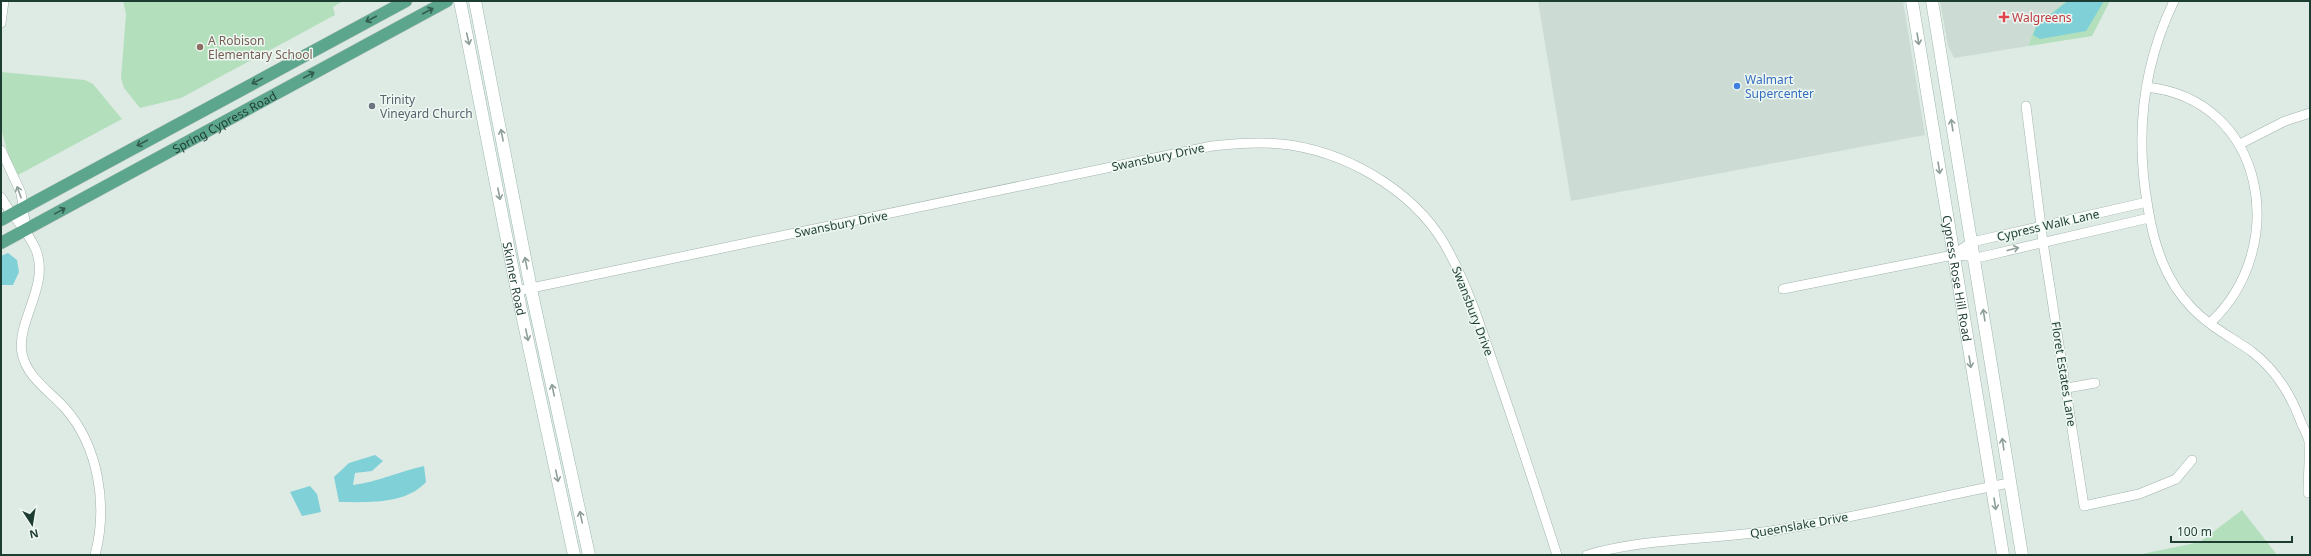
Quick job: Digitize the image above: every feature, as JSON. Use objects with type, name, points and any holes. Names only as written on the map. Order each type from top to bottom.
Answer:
[{"type":"main road","name":"Spring Cypress Road","points":[[1,220],[283,66],[406,1]]},
{"type":"main road","name":"Spring Cypress Road","points":[[1,243],[447,1]]},
{"type":"main road","points":[[283,66],[293,84]]},
{"type":"street","points":[[1,23],[4,1]]},
{"type":"street","name":"Skinner Road","points":[[460,1],[517,292],[574,555]]},
{"type":"street","name":"Skinner Road","points":[[475,1],[531,289],[589,555]]},
{"type":"street","name":"Cypress Rose Hill Road","points":[[1912,1],[1952,255],[2003,555]]},
{"type":"street","name":"Cypress Rose Hill Road","points":[[1932,1],[1975,258],[2009,483],[2022,555]]},
{"type":"street","points":[[2174,1],[2161,34],[2146,87],[2140,127],[2140,147],[2153,239],[2175,287],[2193,309],[2210,323],[2253,353],[2277,377],[2297,410],[2309,440],[2308,493]]},
{"type":"street","points":[[2146,87],[2162,88],[2195,101],[2220,120],[2240,144],[2252,177],[2256,197],[2256,238],[2243,280],[2225,307],[2210,323]]},
{"type":"street","points":[[1929,106],[1948,102]]},
{"type":"street","name":"Floret Estates Lane","points":[[2026,106],[2044,242],[2084,506],[2139,494],[2176,479],[2192,460]]},
{"type":"street","points":[[2240,144],[2285,121],[2310,113]]},
{"type":"street","name":"Swansbury Drive","points":[[517,292],[1212,146],[1261,142],[1304,148],[1369,173],[1398,192],[1426,219],[1451,255],[1467,288],[1482,328],[1557,555]]},
{"type":"street","points":[[1,150],[20,193],[18,211]]},
{"type":"street","points":[[494,170],[508,168]]},
{"type":"street","points":[[1,197],[18,211],[36,251],[39,268],[32,306],[21,339],[22,354],[29,371],[72,417],[90,454],[98,479],[102,516],[100,536],[95,555]]},
{"type":"street","name":"Cypress Walk Lane","points":[[1952,255],[1972,242],[2147,202]]},
{"type":"street","name":"Cypress Walk Lane","points":[[1783,289],[1952,255],[1975,258],[2149,218]]},
{"type":"street","points":[[2067,388],[2095,383]]},
{"type":"street","points":[[551,448],[566,444]]},
{"type":"street","name":"Queenslake Drive","points":[[1587,555],[1638,543],[1744,534],[1791,528],[2009,483]]},
{"type":"shaded area","points":[[1538,1],[1903,1],[1925,135],[1571,201]]},
{"type":"shaded area","points":[[1940,1],[2066,1],[2036,25],[2028,46],[1954,58],[1948,46]]},
{"type":"green space","name":"A Robison Elementary School","points":[[123,1],[343,1],[333,7],[335,15],[181,98],[140,108],[124,88],[121,78],[126,14]]},
{"type":"green space","points":[[2066,1],[2110,1],[2092,36],[2028,46],[2036,25]]},
{"type":"green space","points":[[1,72],[85,80],[93,84],[122,119],[18,175],[8,154],[1,128]]},
{"type":"green space","points":[[2242,510],[2277,555],[2137,555],[2200,542]]},
{"type":"water","points":[[2068,1],[2104,1],[2086,31],[2040,39],[2033,35],[2037,25]]},
{"type":"water","points":[[8,253],[17,260],[19,272],[13,285],[1,285],[1,256]]},
{"type":"water","points":[[375,455],[383,461],[372,471],[355,473],[353,485],[362,484],[424,466],[426,482],[407,495],[385,501],[339,502],[334,477],[349,463]]},
{"type":"water","points":[[310,486],[317,494],[321,512],[302,516],[290,492]]},
{"type":"place","name":"Walgreens","points":[[2004,17]]},
{"type":"place","name":"A Robison Elementary School","points":[[200,47]]},
{"type":"place","name":"Walmart Supercenter","points":[[1737,86]]},
{"type":"place","name":"Trinity Vineyard Church","points":[[372,106]]}]
